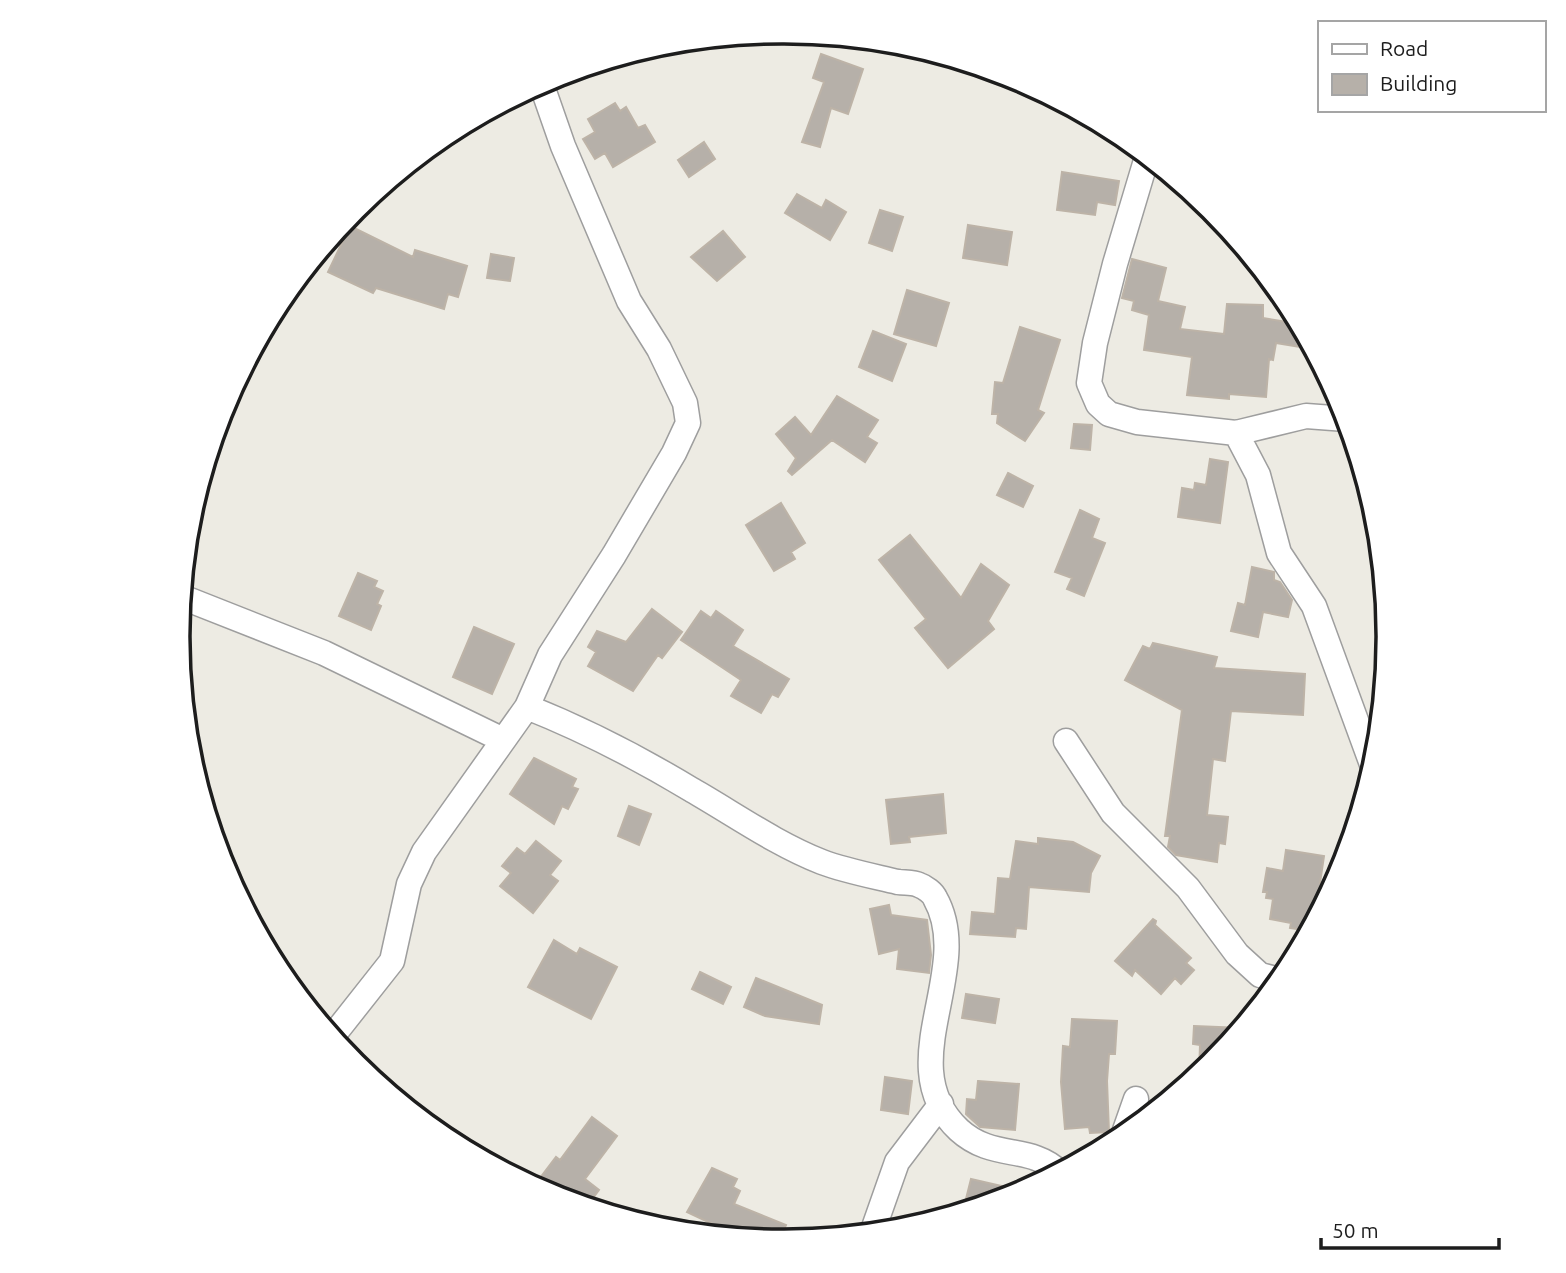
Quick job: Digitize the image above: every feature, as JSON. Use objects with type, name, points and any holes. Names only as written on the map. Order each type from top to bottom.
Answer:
[{"type":"street","points":[[339,1029],[392,961],[409,884],[424,852],[501,739],[527,707],[550,654],[620,544],[674,453],[688,424],[685,402],[659,349],[629,301],[563,146],[545,94]]},
{"type":"street","points":[[1144,166],[1095,343],[1090,383],[1098,404],[1109,414],[1137,422],[1236,433],[1306,416],[1334,418]]},
{"type":"street","points":[[1258,475],[1268,424]]},
{"type":"street","points":[[1236,433],[1258,475],[1279,553],[1314,606],[1365,746]]},
{"type":"street","points":[[192,601],[324,653],[501,739]]},
{"type":"street","points":[[527,707],[597,736],[819,861],[862,874],[919,884],[934,895],[943,914],[947,942],[930,1058],[931,1079],[941,1104],[958,1129],[986,1149],[1044,1159],[1051,1165]]},
{"type":"street","points":[[1066,741],[1113,813],[1188,888],[1237,954],[1260,975],[1268,977]]},
{"type":"street","points":[[1130,1117],[1136,1099]]},
{"type":"street","points":[[876,1222],[897,1162],[941,1104]]},
{"type":"building","points":[[821,54],[863,69],[848,114],[831,108],[820,147],[802,142],[824,82],[813,78]]},
{"type":"building","points":[[615,103],[620,111],[626,107],[638,128],[645,125],[655,142],[613,167],[605,153],[595,159],[583,139],[595,132],[588,119]]},
{"type":"building","points":[[704,142],[715,159],[689,177],[678,160]]},
{"type":"building","points":[[1062,172],[1119,181],[1115,205],[1097,202],[1095,215],[1057,210]]},
{"type":"building","points":[[797,194],[822,208],[826,200],[846,212],[830,240],[785,213]]},
{"type":"building","points":[[880,210],[903,217],[892,251],[869,243]]},
{"type":"building","points":[[968,225],[1012,232],[1007,265],[963,258]]},
{"type":"building","points":[[354,228],[413,257],[415,250],[467,266],[458,297],[448,294],[444,309],[376,288],[373,293],[328,272],[344,238]]},
{"type":"building","points":[[723,231],[745,257],[717,281],[691,257]]},
{"type":"building","points":[[491,254],[514,258],[510,281],[487,278]]},
{"type":"building","points":[[1132,259],[1166,268],[1158,301],[1185,307],[1180,329],[1224,334],[1227,304],[1263,305],[1263,318],[1285,322],[1300,347],[1276,343],[1273,360],[1269,359],[1266,397],[1229,394],[1229,399],[1187,395],[1192,357],[1144,350],[1149,315],[1132,310],[1134,301],[1122,298]]},
{"type":"building","points":[[907,290],[949,303],[936,346],[894,334]]},
{"type":"building","points":[[1020,327],[1060,340],[1038,410],[1044,413],[1025,441],[997,423],[998,414],[992,414],[995,382],[1003,383]]},
{"type":"building","points":[[873,331],[906,344],[892,381],[859,367]]},
{"type":"building","points":[[837,396],[878,420],[867,437],[877,443],[865,462],[832,440],[792,475],[788,471],[796,458],[776,434],[795,417],[811,435]]},
{"type":"building","points":[[1074,424],[1092,425],[1090,450],[1071,448]]},
{"type":"building","points":[[1210,459],[1228,462],[1220,523],[1178,517],[1182,488],[1194,490],[1195,483],[1206,485]]},
{"type":"building","points":[[1008,473],[1033,486],[1023,507],[997,495]]},
{"type":"building","points":[[781,503],[805,543],[791,552],[795,559],[774,571],[746,525]]},
{"type":"building","points":[[1080,510],[1099,519],[1092,538],[1105,543],[1084,596],[1067,589],[1072,578],[1055,572]]},
{"type":"building","points":[[910,535],[961,598],[981,564],[1009,585],[988,621],[994,629],[948,668],[915,628],[926,619],[879,560]]},
{"type":"building","points":[[1252,567],[1274,572],[1274,580],[1280,582],[1292,600],[1288,617],[1263,612],[1258,637],[1231,631],[1238,603],[1245,605]]},
{"type":"building","points":[[358,573],[377,581],[374,587],[383,591],[377,604],[381,606],[371,630],[339,616]]},
{"type":"building","points":[[652,609],[682,632],[662,658],[658,655],[633,691],[588,666],[596,652],[588,647],[597,631],[626,642]]},
{"type":"building","points":[[701,611],[711,618],[716,611],[743,630],[733,646],[789,679],[778,697],[772,694],[761,713],[731,696],[741,680],[681,640]]},
{"type":"building","points":[[474,627],[514,644],[492,694],[453,677]]},
{"type":"building","points":[[1153,643],[1217,657],[1214,668],[1305,674],[1303,715],[1231,711],[1225,761],[1213,759],[1207,815],[1228,817],[1225,844],[1219,843],[1217,862],[1176,855],[1168,847],[1170,836],[1165,836],[1182,710],[1125,680],[1143,646],[1150,649]]},
{"type":"building","points":[[534,758],[576,779],[572,787],[578,789],[568,809],[562,806],[554,824],[510,794]]},
{"type":"building","points":[[943,794],[946,833],[909,837],[910,842],[891,844],[886,800]]},
{"type":"building","points":[[629,806],[651,814],[639,845],[618,836]]},
{"type":"building","points":[[1038,838],[1073,842],[1100,856],[1091,873],[1089,892],[1029,887],[1026,929],[1016,928],[1015,937],[970,934],[972,912],[995,914],[998,878],[1010,879],[1016,841],[1038,844]]},
{"type":"building","points":[[536,841],[561,861],[550,875],[558,881],[533,913],[500,886],[511,873],[502,866],[517,848],[525,854]]},
{"type":"building","points":[[1286,850],[1324,856],[1322,883],[1298,929],[1290,928],[1291,923],[1270,919],[1273,899],[1266,898],[1267,892],[1263,892],[1267,868],[1283,871]]},
{"type":"building","points":[[889,905],[891,915],[927,920],[931,955],[929,973],[897,969],[899,949],[879,954],[870,909]]},
{"type":"building","points":[[1153,919],[1156,921],[1155,925],[1191,958],[1186,963],[1194,970],[1181,984],[1175,978],[1161,994],[1135,970],[1132,976],[1115,961]]},
{"type":"building","points":[[554,940],[577,954],[580,948],[617,967],[591,1019],[528,987]]},
{"type":"building","points":[[700,972],[731,987],[723,1004],[692,989]]},
{"type":"building","points":[[756,978],[822,1005],[819,1024],[765,1016],[744,1007]]},
{"type":"building","points":[[966,994],[999,999],[995,1023],[962,1018]]},
{"type":"building","points":[[1072,1019],[1117,1021],[1115,1054],[1109,1054],[1107,1132],[1090,1133],[1089,1127],[1065,1129],[1061,1082],[1063,1046],[1070,1047]]},
{"type":"building","points":[[1194,1026],[1229,1027],[1200,1058],[1200,1045],[1193,1044]]},
{"type":"building","points":[[885,1077],[912,1081],[908,1114],[881,1110]]},
{"type":"building","points":[[978,1081],[1019,1084],[1015,1130],[980,1127],[966,1114],[967,1099],[976,1100]]},
{"type":"building","points":[[592,1117],[617,1136],[585,1179],[599,1190],[593,1198],[541,1177],[556,1157],[560,1160]]},
{"type":"building","points":[[712,1168],[737,1179],[733,1187],[740,1191],[734,1204],[786,1225],[783,1229],[714,1225],[687,1212]]},
{"type":"building","points":[[971,1179],[1004,1187],[974,1198],[966,1200]]}]
